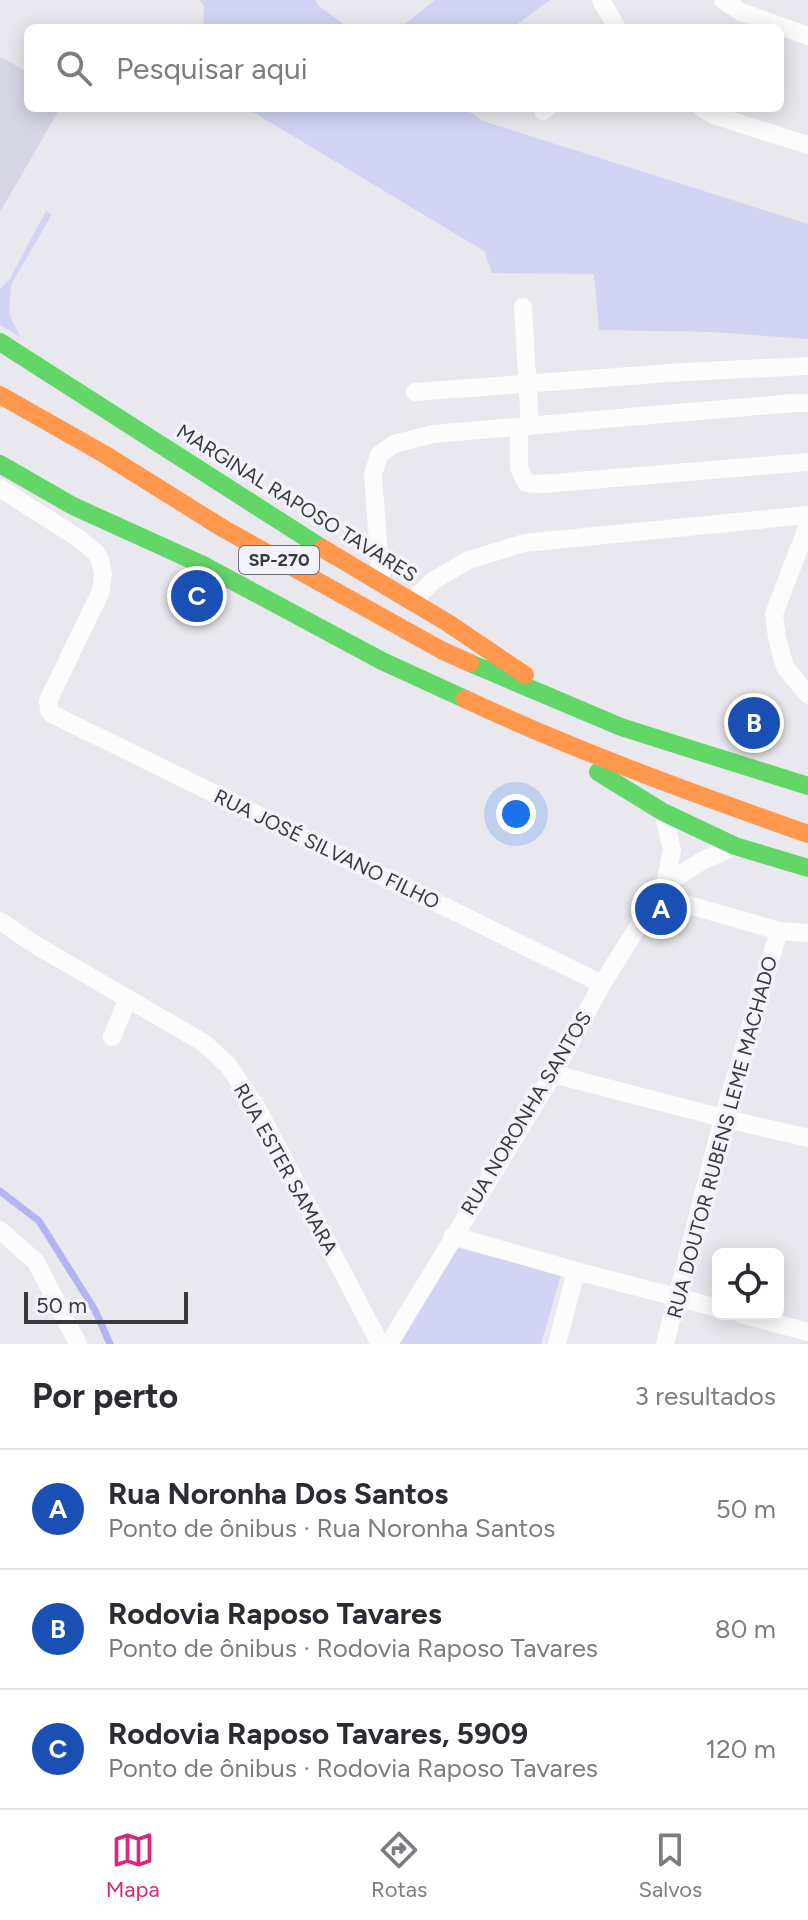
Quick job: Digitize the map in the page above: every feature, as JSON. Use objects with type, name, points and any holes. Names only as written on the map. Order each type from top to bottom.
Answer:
[{"type":"main road","name":"MARGINAL RAPOSO TAVARES","points":[[0,342],[314,543],[455,627],[568,705]]},
{"type":"main road","name":"SP-270","points":[[0,395],[104,454],[224,529],[429,643],[621,727],[808,786]]},
{"type":"main road","name":"SP-270","points":[[0,464],[73,506],[203,565],[382,661],[520,725],[808,834]]},
{"type":"main road","points":[[520,725],[663,812],[735,846],[808,868]]},
{"type":"street","points":[[601,0],[615,24]]},
{"type":"street","points":[[723,0],[741,12],[775,24]]},
{"type":"street","points":[[784,27],[807,35]]},
{"type":"street","points":[[708,112],[808,145]]},
{"type":"street","points":[[523,307],[527,383],[519,468],[526,483],[808,462]]},
{"type":"street","points":[[415,392],[808,366]]},
{"type":"street","points":[[381,583],[373,475],[379,455],[394,444],[433,434],[808,403]]},
{"type":"street","name":"RUA JOSÉ SILVANO FILHO","points":[[0,488],[81,540],[100,560],[103,574],[101,591],[48,701],[52,714],[602,984]]},
{"type":"street","points":[[412,601],[434,580],[469,560],[524,543],[808,515]]},
{"type":"street","points":[[808,525],[774,614],[785,667],[808,695]]},
{"type":"street","name":"RUA NORONHA SANTOS","points":[[389,1344],[553,1074],[602,984],[662,890],[672,850],[663,812]]},
{"type":"street","name":"RUA NORONHA SANTOS","points":[[662,890],[702,861],[735,846]]},
{"type":"street","points":[[662,890],[779,931],[808,933]]},
{"type":"street","name":"RUA ESTER SAMARA","points":[[0,921],[204,1043],[228,1065],[258,1110],[380,1344]]},
{"type":"street","name":"RUA DOUTOR RUBENS LEME MACHADO","points":[[665,1344],[723,1118],[779,931]]},
{"type":"street","points":[[112,1037],[128,998]]},
{"type":"street","points":[[553,1074],[808,1138]]},
{"type":"street","points":[[0,1230],[36,1262],[78,1344]]},
{"type":"street","points":[[453,1236],[712,1306]]},
{"type":"street","points":[[557,1344],[576,1271]]},
{"type":"street","points":[[763,1320],[808,1332]]},
{"type":"shaded area","points":[[199,0],[315,0],[344,24],[203,24],[204,6]]},
{"type":"shaded area","points":[[435,0],[550,0],[517,24],[405,24]]},
{"type":"shaded area","points":[[253,112],[469,112],[483,121],[808,224],[808,339],[712,332],[599,330],[594,274],[492,273],[484,251]]},
{"type":"shaded area","points":[[46,211],[52,214],[11,285],[9,314],[21,338],[0,325],[0,289],[9,280]]},
{"type":"shaded area","points":[[455,1247],[561,1275],[541,1344],[400,1344]]},
{"type":"building","points":[[0,57],[24,70],[24,112],[58,112],[0,212]]},
{"type":"waterway","points":[[0,1191],[39,1221],[95,1310],[110,1344]]},
{"type":"traffic: fast","points":[[0,342],[322,548]]},
{"type":"traffic: fast","points":[[0,464],[73,506],[203,565],[382,661],[465,699]]},
{"type":"traffic: fast","points":[[470,663],[621,727],[808,786]]},
{"type":"traffic: fast","points":[[598,772],[663,812],[735,846],[808,868]]},
{"type":"traffic: slow","points":[[0,395],[104,454],[224,529],[470,663]]},
{"type":"traffic: slow","points":[[322,548],[448,623],[525,675]]},
{"type":"traffic: slow","points":[[465,699],[592,754],[808,834]]},
{"type":"place","name":"Rodovia Raposo Tavares, 5909","points":[[197,596]]},
{"type":"place","name":"Rodovia Raposo Tavares","points":[[754,723]]},
{"type":"place","name":"Rua Noronha Dos Santos","points":[[661,909]]}]
